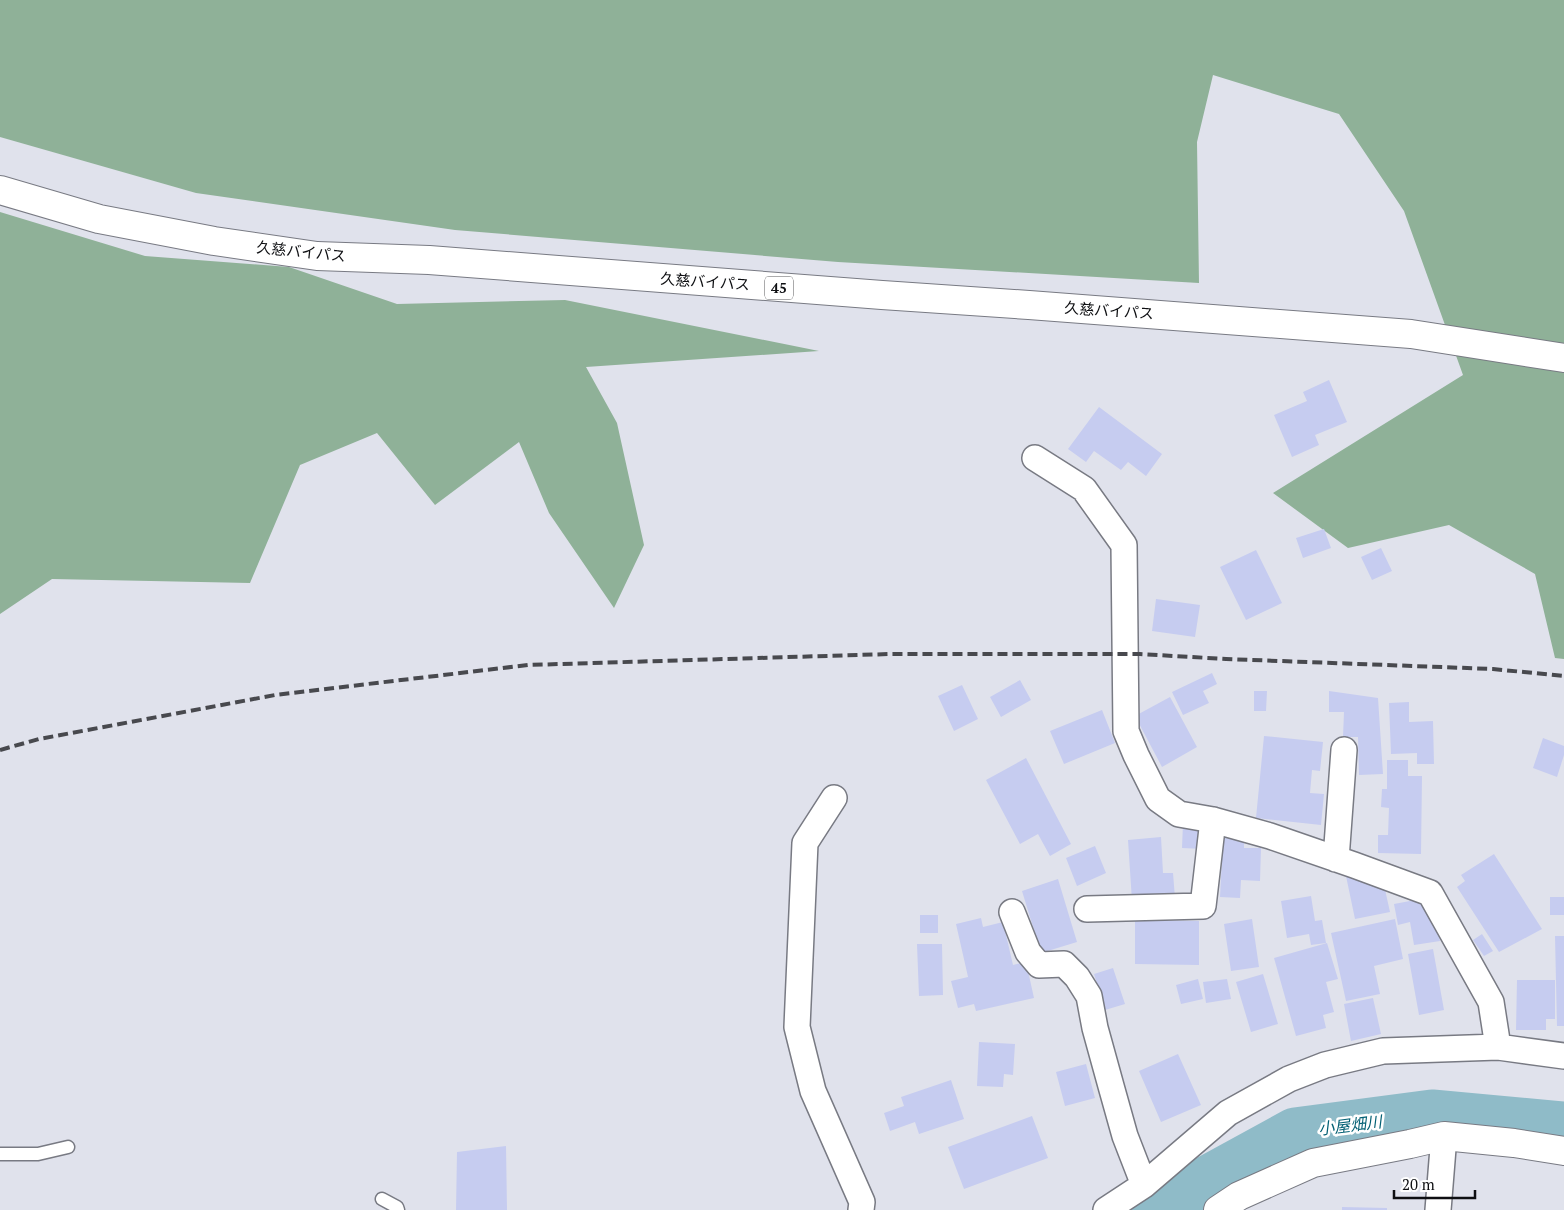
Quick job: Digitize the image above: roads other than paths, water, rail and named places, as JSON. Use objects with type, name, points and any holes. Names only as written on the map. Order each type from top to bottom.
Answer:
[{"type":"main road","name":"久慈バイパス","points":[[0,190],[99,220],[214,241],[317,256],[429,260],[1411,334],[1564,358]]},
{"type":"main road","points":[[1218,1210],[1239,1196],[1313,1163],[1444,1136],[1514,1143],[1564,1151]]},
{"type":"street","points":[[1035,458],[1084,489],[1124,545],[1126,730],[1158,799],[1179,814],[1213,820],[1270,836],[1430,893],[1491,1002],[1498,1047]]},
{"type":"street","points":[[1336,859],[1344,750]]},
{"type":"street","points":[[834,798],[805,843],[797,1027],[813,1092],[862,1202],[861,1210]]},
{"type":"street","points":[[1087,909],[1203,906],[1213,820]]},
{"type":"street","points":[[1012,912],[1028,952],[1039,965],[1064,964],[1077,977],[1089,996],[1095,1028],[1125,1136],[1144,1185]]},
{"type":"street","points":[[1106,1210],[1144,1185],[1228,1113],[1289,1079],[1325,1065],[1383,1050],[1498,1047],[1564,1056]]},
{"type":"street","points":[[1438,1210],[1444,1136]]},
{"type":"lane","points":[[0,1154],[38,1154],[68,1147]]},
{"type":"lane","points":[[382,1199],[397,1207],[398,1210]]},
{"type":"waterway","name":"小屋畑川","points":[[1156,1210],[1295,1132],[1432,1114],[1564,1126]]},
{"type":"railway","points":[[0,750],[39,739],[275,695],[528,665],[890,654],[1140,654],[1493,669],[1564,676]]}]
